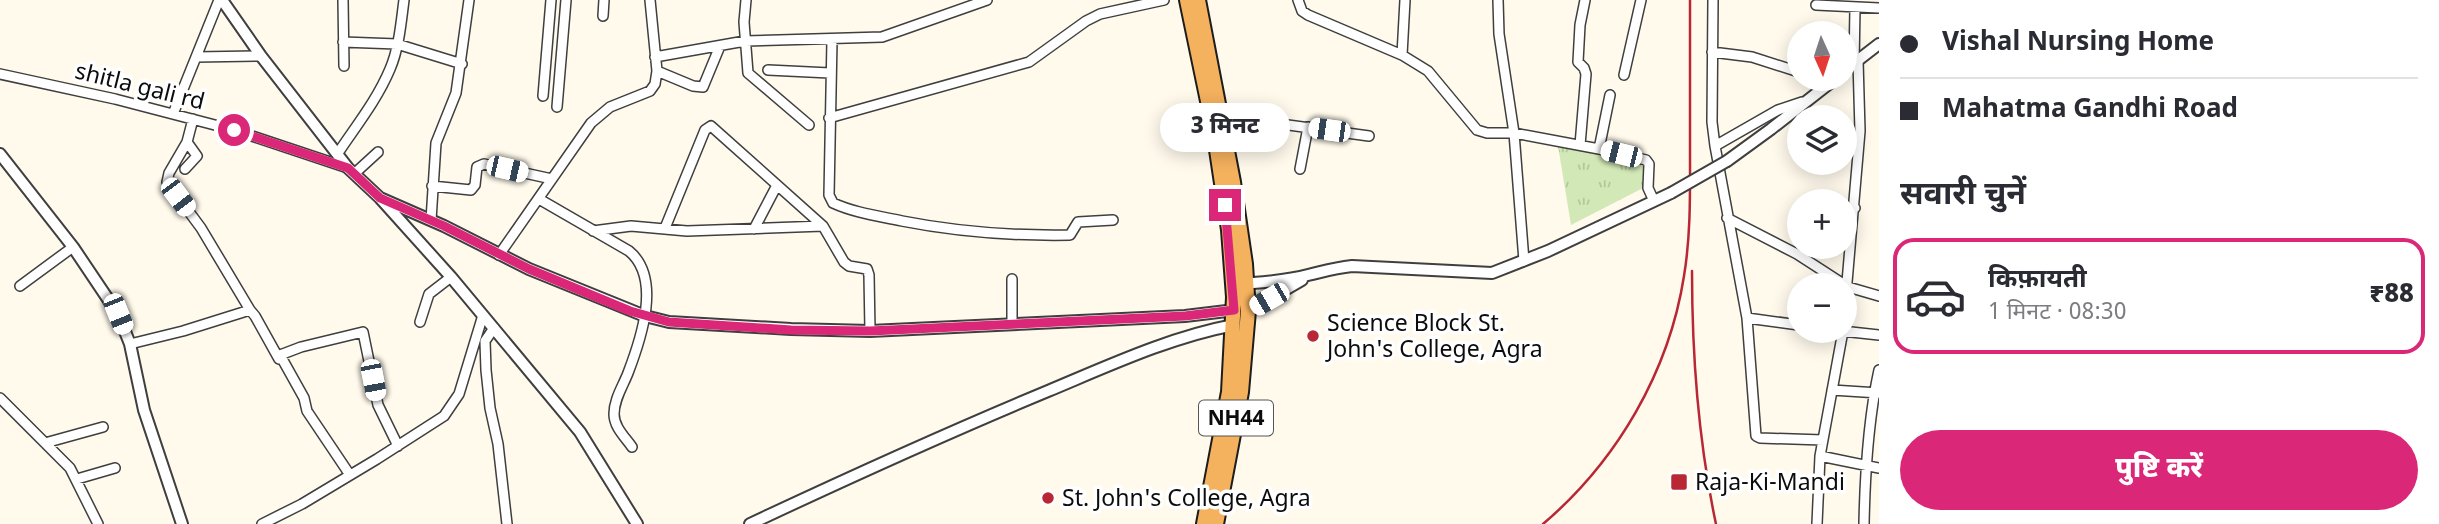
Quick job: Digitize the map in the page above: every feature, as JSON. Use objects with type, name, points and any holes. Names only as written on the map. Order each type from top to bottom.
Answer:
[{"type":"highway","name":"NH44","points":[[1187,0],[1214,131],[1240,284]]},
{"type":"highway","name":"NH44","points":[[1198,0],[1222,116],[1241,310],[1241,392],[1216,524]]},
{"type":"highway","name":"NH44","points":[[1204,524],[1229,392],[1234,325],[1241,310]]},
{"type":"street","points":[[220,0],[351,171],[380,198],[451,277],[580,432],[637,524]]},
{"type":"street","points":[[173,114],[220,0]]},
{"type":"street","points":[[343,0],[344,66]]},
{"type":"street","points":[[338,153],[391,68],[404,0]]},
{"type":"street","points":[[430,220],[436,142],[453,105],[462,64],[469,0]]},
{"type":"street","points":[[543,96],[551,0]]},
{"type":"street","points":[[557,107],[566,0]]},
{"type":"street","points":[[603,16],[604,0]]},
{"type":"street","points":[[499,255],[591,123],[610,107],[650,91],[655,83],[650,0]]},
{"type":"street","points":[[746,0],[745,41],[748,73],[808,125]]},
{"type":"street","points":[[655,57],[745,41],[882,37],[987,0]]},
{"type":"street","points":[[829,118],[1029,62],[1100,14],[1164,0]]},
{"type":"street","points":[[1298,0],[1302,11],[1308,15],[1402,55],[1428,71],[1477,130],[1487,133],[1514,133],[1580,145],[1647,162],[1648,188],[1654,201]]},
{"type":"street","points":[[1402,55],[1405,0]]},
{"type":"street","points":[[1498,0],[1499,34],[1514,133],[1524,261]]},
{"type":"street","points":[[1580,145],[1586,75],[1585,69],[1578,62],[1585,0]]},
{"type":"street","points":[[1624,75],[1641,0]]},
{"type":"street","points":[[1713,0],[1712,122],[1727,218],[1747,318],[1755,436],[1824,440]]},
{"type":"street","points":[[1816,5],[1879,8]]},
{"type":"street","points":[[1855,8],[1855,21]]},
{"type":"street","points":[[832,40],[829,195],[834,203],[875,216],[942,229],[993,233],[1070,235],[1077,223],[1113,220]]},
{"type":"street","points":[[343,42],[397,44],[462,64]]},
{"type":"street","points":[[1857,61],[1879,44]]},
{"type":"street","points":[[656,71],[693,86],[703,87],[720,46]]},
{"type":"street","points":[[1712,52],[1752,57],[1787,68]]},
{"type":"street","points":[[196,57],[261,56]]},
{"type":"street","points":[[768,70],[830,73]]},
{"type":"street","name":"shitla gali rd","points":[[0,74],[234,130],[351,171]]},
{"type":"street","points":[[1856,189],[1860,131],[1857,79]]},
{"type":"street","points":[[380,198],[499,255],[645,316],[681,324],[870,331],[1200,314],[1241,310],[1329,268],[1352,266],[1492,273],[1524,261],[1671,193],[1727,161],[1820,91]]},
{"type":"street","points":[[1599,149],[1610,95]]},
{"type":"street","points":[[1715,146],[1778,110],[1807,101]]},
{"type":"street","points":[[1222,116],[1369,136]]},
{"type":"street","points":[[193,119],[187,142],[169,173],[167,182],[201,228],[256,316],[279,359]]},
{"type":"street","points":[[665,229],[708,126],[718,130],[776,187],[822,226],[844,262],[868,271],[870,331]]},
{"type":"street","points":[[1300,169],[1308,127]]},
{"type":"street","points":[[185,169],[197,156],[187,142]]},
{"type":"street","points":[[351,171],[378,152]]},
{"type":"street","points":[[0,154],[109,298],[130,344],[144,410],[182,524]]},
{"type":"street","points":[[432,186],[471,190],[475,185],[477,167],[484,164],[552,179]]},
{"type":"street","points":[[754,229],[776,187]]},
{"type":"street","points":[[539,199],[637,258],[646,280],[645,316],[634,357],[617,397],[614,414],[618,428],[632,447]]},
{"type":"street","points":[[1727,218],[1797,254],[1826,273]]},
{"type":"street","points":[[593,231],[631,226],[687,231],[822,226]]},
{"type":"street","points":[[20,286],[73,247]]},
{"type":"street","points":[[1240,284],[1311,275]]},
{"type":"street","points":[[420,322],[429,294],[451,277]]},
{"type":"street","points":[[1012,279],[1012,324]]},
{"type":"street","points":[[1857,290],[1879,296]]},
{"type":"street","points":[[130,344],[250,310]]},
{"type":"street","points":[[1200,314],[1205,332]]},
{"type":"street","points":[[262,524],[350,475],[444,416],[457,399],[483,316]]},
{"type":"street","points":[[1747,318],[1787,323]]},
{"type":"street","points":[[750,524],[917,446],[1083,376],[1184,337],[1234,325]]},
{"type":"street","points":[[494,328],[485,341],[485,351],[507,524]]},
{"type":"street","points":[[350,475],[307,411],[304,398],[280,355],[301,346],[363,332],[378,405],[398,446]]},
{"type":"street","points":[[1857,333],[1879,335]]},
{"type":"street","points":[[1817,524],[1820,456],[1841,343]]},
{"type":"street","points":[[1864,524],[1865,465],[1879,370]]},
{"type":"street","points":[[1832,390],[1876,393]]},
{"type":"street","points":[[0,398],[70,468],[98,524]]},
{"type":"street","points":[[45,443],[103,427]]},
{"type":"street","points":[[1820,456],[1879,468]]},
{"type":"street","points":[[77,479],[115,468]]},
{"type":"green space","points":[[1558,146],[1644,163],[1645,187],[1571,225]]},
{"type":"railway","points":[[1543,524],[1594,472],[1636,412],[1666,346],[1677,312],[1689,228],[1690,0]]},
{"type":"railway","points":[[1692,271],[1697,398],[1716,524]]},
{"type":"place","name":"Science Block St. John's College, Agra","points":[[1313,336]]},
{"type":"place","name":"Raja-Ki-Mandi","points":[[1679,482]]},
{"type":"place","name":"St. John's College, Agra","points":[[1048,498]]},
{"type":"route","points":[[234,130],[348,168],[380,198],[444,226],[499,255],[645,316],[681,324],[870,331],[1185,316],[1234,310],[1225,205]]}]
